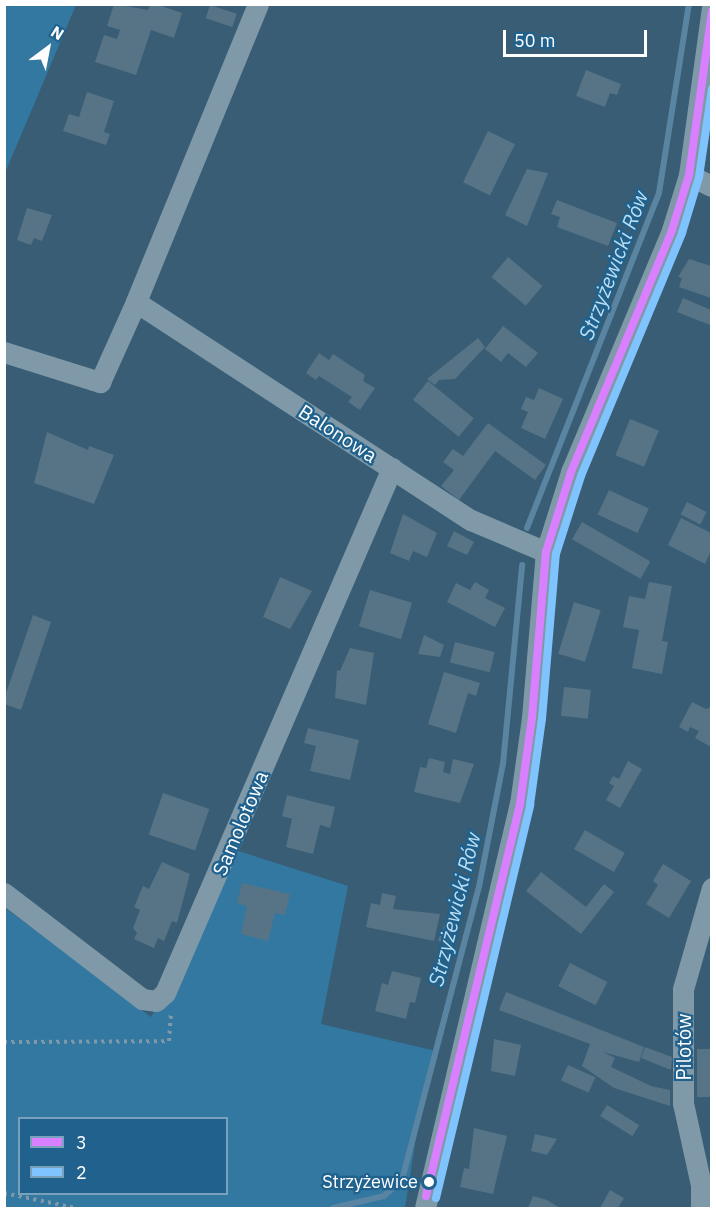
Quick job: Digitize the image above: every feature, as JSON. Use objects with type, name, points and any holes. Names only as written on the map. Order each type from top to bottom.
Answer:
[{"type":"street","points":[[4,352],[100,382],[136,302],[258,4]]},
{"type":"street","points":[[425,1209],[520,804],[532,718],[546,552],[571,472],[672,230],[689,175],[711,9]]},
{"type":"street","points":[[689,175],[711,186]]},
{"type":"street","name":"Balonowa","points":[[136,302],[471,520],[546,552]]},
{"type":"street","name":"Samolotowa","points":[[4,893],[142,999],[156,1001],[173,980],[392,468]]},
{"type":"street","name":"Pilotów","points":[[701,1209],[701,1185],[683,1103],[683,989],[711,888]]},
{"type":"path","points":[[4,1042],[169,1041],[173,980]]},
{"type":"path","points":[[4,1193],[76,1209]]},
{"type":"shaded area","points":[[4,5],[76,5],[5,173]]},
{"type":"shaded area","points":[[229,848],[348,886],[321,1024],[436,1051],[419,1118],[405,1208],[5,1208],[4,907],[151,1017],[173,980]]},
{"type":"building","points":[[114,4],[148,10],[150,4],[156,4],[182,13],[174,38],[151,30],[136,75],[95,62],[104,35],[117,39],[120,30],[107,26]]},
{"type":"building","points":[[210,5],[237,14],[232,27],[206,18]]},
{"type":"building","points":[[586,70],[621,84],[617,95],[610,93],[605,107],[576,96]]},
{"type":"building","points":[[87,92],[114,101],[104,132],[110,134],[106,145],[63,131],[69,114],[79,117]]},
{"type":"building","points":[[488,131],[515,144],[490,195],[463,182]]},
{"type":"building","points":[[527,169],[548,173],[527,226],[505,215]]},
{"type":"building","points":[[557,200],[617,223],[608,246],[557,227],[560,217],[551,214]]},
{"type":"building","points":[[27,208],[52,215],[42,241],[34,238],[31,245],[17,240]]},
{"type":"building","points":[[508,257],[542,286],[526,306],[491,277]]},
{"type":"building","points":[[689,259],[711,266],[711,298],[679,287],[682,278],[678,277]]},
{"type":"building","points":[[683,298],[711,310],[710,325],[677,312]]},
{"type":"building","points":[[503,326],[538,353],[526,367],[508,353],[501,362],[485,349]]},
{"type":"building","points":[[478,338],[485,347],[455,379],[439,380],[435,385],[427,379]]},
{"type":"building","points":[[319,353],[329,360],[333,354],[365,375],[363,381],[375,388],[360,410],[348,402],[352,397],[319,376],[316,380],[306,373]]},
{"type":"building","points":[[428,381],[474,418],[459,437],[413,400]]},
{"type":"building","points":[[539,388],[563,399],[545,439],[521,428],[528,412],[521,409],[526,397],[534,400]]},
{"type":"building","points":[[630,419],[659,431],[644,467],[615,455]]},
{"type":"building","points":[[488,423],[546,465],[535,480],[495,451],[459,500],[441,486],[454,470],[443,462],[453,449],[463,456]]},
{"type":"building","points":[[47,432],[88,450],[89,446],[114,455],[94,504],[34,483]]},
{"type":"building","points":[[609,490],[649,509],[637,533],[598,514]]},
{"type":"building","points":[[687,502],[707,512],[700,524],[681,514]]},
{"type":"building","points":[[403,514],[437,533],[427,557],[413,551],[409,561],[390,553]]},
{"type":"building","points":[[681,518],[711,533],[711,551],[705,564],[668,545]]},
{"type":"building","points":[[582,522],[650,562],[640,579],[572,539]]},
{"type":"building","points":[[454,531],[474,542],[467,555],[447,546]]},
{"type":"building","points":[[280,577],[312,591],[290,629],[263,617]]},
{"type":"building","points":[[475,582],[489,590],[485,598],[505,608],[495,627],[447,602],[456,583],[470,590]]},
{"type":"building","points":[[649,582],[672,586],[662,641],[668,642],[662,674],[632,668],[639,630],[623,627],[629,596],[645,599]]},
{"type":"building","points":[[370,590],[412,603],[401,639],[359,626]]},
{"type":"building","points":[[574,602],[601,610],[585,662],[558,654]]},
{"type":"building","points":[[33,615],[51,622],[21,710],[4,704],[4,699]]},
{"type":"building","points":[[424,635],[444,645],[440,657],[418,654]]},
{"type":"building","points":[[455,642],[495,652],[490,672],[450,662]]},
{"type":"building","points":[[350,648],[374,653],[366,705],[335,698],[337,670],[340,671]]},
{"type":"building","points":[[444,672],[480,683],[476,696],[468,693],[456,733],[428,724]]},
{"type":"building","points":[[564,687],[591,690],[588,719],[561,716]]},
{"type":"building","points":[[692,702],[706,709],[711,707],[711,747],[695,738],[699,731],[690,727],[688,732],[679,727]]},
{"type":"building","points":[[308,728],[359,740],[350,780],[310,771],[316,746],[304,743]]},
{"type":"building","points":[[429,758],[445,762],[443,772],[450,774],[453,759],[474,764],[460,803],[414,792],[420,767],[426,768]]},
{"type":"building","points":[[628,761],[642,769],[620,808],[606,800],[614,786],[609,783],[613,776],[619,779]]},
{"type":"building","points":[[163,793],[209,809],[195,851],[149,835]]},
{"type":"building","points":[[287,795],[335,807],[330,828],[320,825],[313,854],[286,847],[292,819],[282,816]]},
{"type":"building","points":[[585,830],[625,853],[614,872],[574,849]]},
{"type":"building","points":[[162,862],[190,874],[177,923],[172,921],[164,941],[158,938],[154,948],[134,939],[137,933],[133,928],[140,910],[134,907],[143,886],[149,889]]},
{"type":"building","points":[[663,864],[691,881],[669,918],[646,904],[658,885],[653,881]]},
{"type":"building","points":[[541,872],[586,907],[604,884],[614,892],[581,934],[526,891]]},
{"type":"building","points":[[242,883],[290,894],[285,915],[275,913],[268,941],[241,934],[247,906],[237,903]]},
{"type":"building","points":[[382,893],[396,896],[393,909],[440,914],[434,941],[366,927],[371,903],[380,905]]},
{"type":"building","points":[[450,911],[460,915],[448,945],[438,941]]},
{"type":"building","points":[[570,963],[607,982],[596,1005],[558,986]]},
{"type":"building","points":[[392,971],[421,978],[415,1003],[410,1002],[406,1019],[375,1011],[382,983],[388,985]]},
{"type":"building","points":[[506,992],[644,1047],[639,1062],[603,1052],[615,1058],[611,1067],[651,1086],[670,1090],[670,1106],[614,1088],[582,1066],[590,1044],[499,1010]]},
{"type":"building","points":[[494,1039],[521,1045],[515,1076],[491,1071]]},
{"type":"building","points":[[645,1047],[672,1057],[671,1070],[641,1058]]},
{"type":"building","points":[[697,1049],[711,1049],[711,1097],[697,1097]]},
{"type":"building","points":[[568,1065],[595,1077],[588,1093],[561,1081]]},
{"type":"building","points":[[607,1105],[639,1125],[632,1136],[600,1116]]},
{"type":"building","points":[[474,1128],[507,1136],[493,1194],[460,1187],[464,1168],[469,1169]]},
{"type":"building","points":[[535,1134],[557,1139],[547,1155],[531,1151]]},
{"type":"building","points":[[610,1190],[624,1198],[618,1208],[600,1208]]},
{"type":"building","points":[[533,1196],[547,1200],[560,1208],[528,1208]]},
{"type":"waterway","name":"Strzyżewicki Rów","points":[[527,528],[659,193],[689,4]]},
{"type":"waterway","name":"Strzyżewicki Rów","points":[[333,1208],[384,1196],[402,1180],[479,887],[503,764],[522,565]]},
{"type":"transit line","name":"3","points":[[426,1196],[520,804],[532,718],[546,552],[571,472],[672,230],[689,175],[712,12]]},
{"type":"transit line","name":"2","points":[[436,1198],[530,805],[542,719],[556,554],[581,476],[682,233],[699,177],[712,89]]},
{"type":"place","name":"Strzyżewice","points":[[429,1182]]}]
